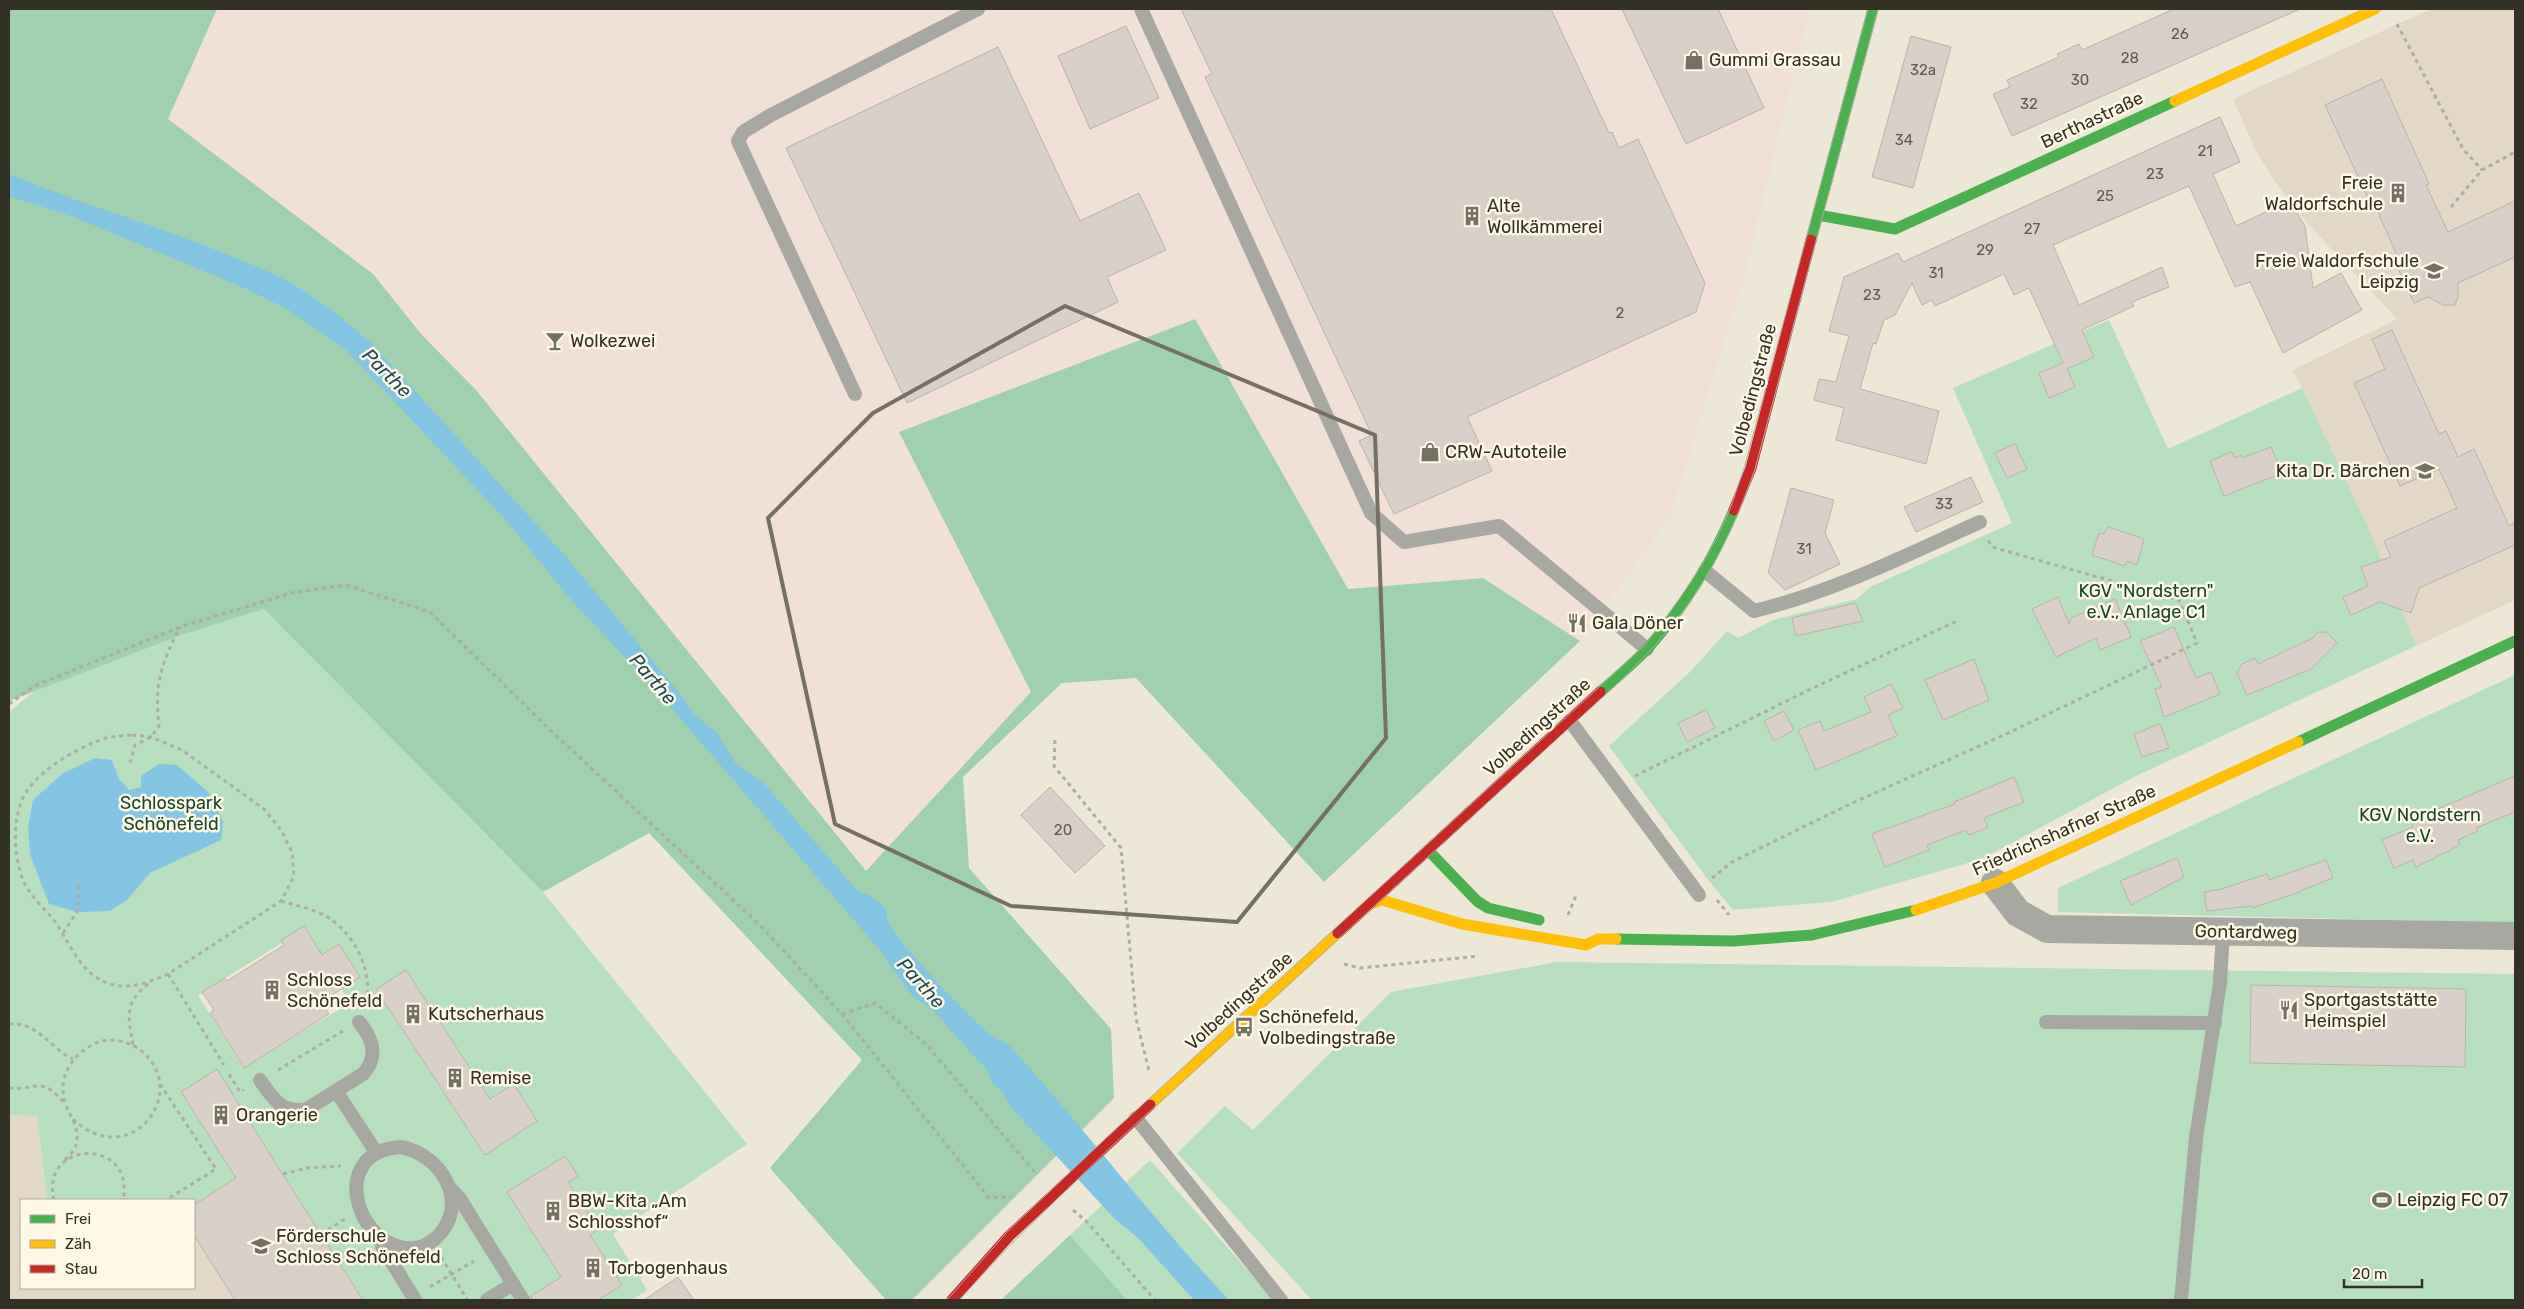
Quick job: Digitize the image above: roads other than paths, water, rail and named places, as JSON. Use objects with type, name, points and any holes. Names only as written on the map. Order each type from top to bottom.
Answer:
[{"type":"main road","name":"Volbedingstraße","points":[[952,1300],[1010,1236],[1071,1178],[1647,649],[1685,601],[1705,571],[1732,518],[1751,468],[1872,9]]},
{"type":"main road","name":"Berthastraße","points":[[1818,215],[1895,229],[2375,9]]},
{"type":"main road","name":"Friedrichshafner Straße","points":[[1370,904],[1382,900],[1462,924],[1586,945],[1598,939],[1733,940],[1812,935],[1914,911],[1996,882],[2515,641]]},
{"type":"main road","points":[[1428,850],[1477,901],[1488,908],[1564,926]]},
{"type":"main road","points":[[1587,929],[1598,939]]},
{"type":"street","name":"Gontardweg","points":[[1996,882],[2018,913],[2048,929],[2515,936]]},
{"type":"lane","points":[[855,394],[738,141],[743,132],[771,115],[978,9]]},
{"type":"lane","points":[[1141,9],[1370,513],[1404,542],[1499,526],[1647,649]]},
{"type":"lane","points":[[1705,571],[1754,611],[1794,602],[1980,522]]},
{"type":"lane","points":[[1570,721],[1699,894]]},
{"type":"lane","points":[[2181,1300],[2196,1138],[2215,1024],[2223,932]]},
{"type":"lane","points":[[260,1080],[274,1100],[289,1110],[307,1109],[363,1074],[372,1059],[372,1040],[359,1022]]},
{"type":"lane","points":[[2046,1022],[2215,1024]]},
{"type":"lane","points":[[336,1091],[376,1152]]},
{"type":"lane","points":[[1136,1118],[1281,1300]]},
{"type":"lane","points":[[450,1188],[450,1215],[446,1226],[432,1242],[417,1248],[404,1248],[380,1237],[370,1226],[360,1209],[356,1191],[361,1170],[367,1159],[376,1152],[401,1147],[420,1152],[435,1163],[450,1188],[460,1199],[523,1300]]},
{"type":"lane","points":[[380,1237],[382,1246],[414,1299]]},
{"type":"lane","points":[[487,1300],[512,1284]]},
{"type":"water","name":"Parthe","points":[[9,174],[205,246],[274,275],[318,300],[373,345],[567,558],[681,695],[695,715],[717,733],[736,764],[762,781],[858,891],[873,897],[887,910],[887,920],[903,944],[946,992],[989,1034],[1010,1046],[1173,1238],[1229,1300],[1194,1300],[1138,1238],[1114,1218],[1009,1105],[1003,1092],[992,1082],[986,1069],[930,1007],[913,997],[879,949],[654,688],[572,601],[505,519],[346,350],[289,310],[240,286],[74,217],[9,196]]},
{"type":"water","points":[[95,758],[112,760],[119,779],[129,790],[141,787],[141,776],[159,764],[177,765],[208,792],[223,822],[221,840],[150,873],[127,900],[110,911],[77,912],[49,904],[30,854],[28,827],[33,800],[62,774]]},
{"type":"tram line","points":[[947,1300],[1007,1232],[1107,1137],[1644,646],[1679,600],[1719,534],[1730,510],[1745,465],[1868,9]]},
{"type":"tram line","points":[[959,1300],[1014,1241],[1114,1144],[1616,685],[1663,636],[1683,611],[1716,560],[1743,502],[1755,469],[1878,9]]},
{"type":"place","name":"Gummi Grassau","points":[[1694,60]]},
{"type":"place","name":"Freie Waldorfschule","points":[[2398,193]]},
{"type":"place","name":"Alte Wollkämmerei","points":[[1472,216]]},
{"type":"place","name":"Freie Waldorfschule Leipzig","points":[[2434,271]]},
{"type":"place","name":"Wolkezwei","points":[[555,341]]},
{"type":"place","name":"CRW-Autoteile","points":[[1430,452]]},
{"type":"place","name":"Kita Dr. Bärchen","points":[[2425,471]]},
{"type":"place","name":"Gala Döner","points":[[1577,623]]},
{"type":"place","name":"Schloss Schönefeld","points":[[272,990]]},
{"type":"place","name":"Sportgaststätte Heimspiel","points":[[2289,1010]]},
{"type":"place","name":"Kutscherhaus","points":[[413,1014]]},
{"type":"place","name":"Schönefeld, Volbedingstraße","points":[[1244,1027]]},
{"type":"place","name":"Remise","points":[[455,1078]]},
{"type":"place","name":"Orangerie","points":[[221,1115]]},
{"type":"place","name":"Leipzig FC 07","points":[[2382,1200]]},
{"type":"place","name":"BBW-Kita „Am Schlosshof“","points":[[553,1211]]},
{"type":"place","name":"Förderschule Schloss Schönefeld","points":[[261,1246]]},
{"type":"place","name":"Torbogenhaus","points":[[593,1268]]},
{"type":"park label","name":"KGV \"Nordstern\" e.V., Anlage C1","points":[[2146,601]]},
{"type":"park label","name":"Schlosspark Schönefeld","points":[[171,813]]},
{"type":"park label","name":"KGV Nordstern e.V.","points":[[2420,825]]}]
